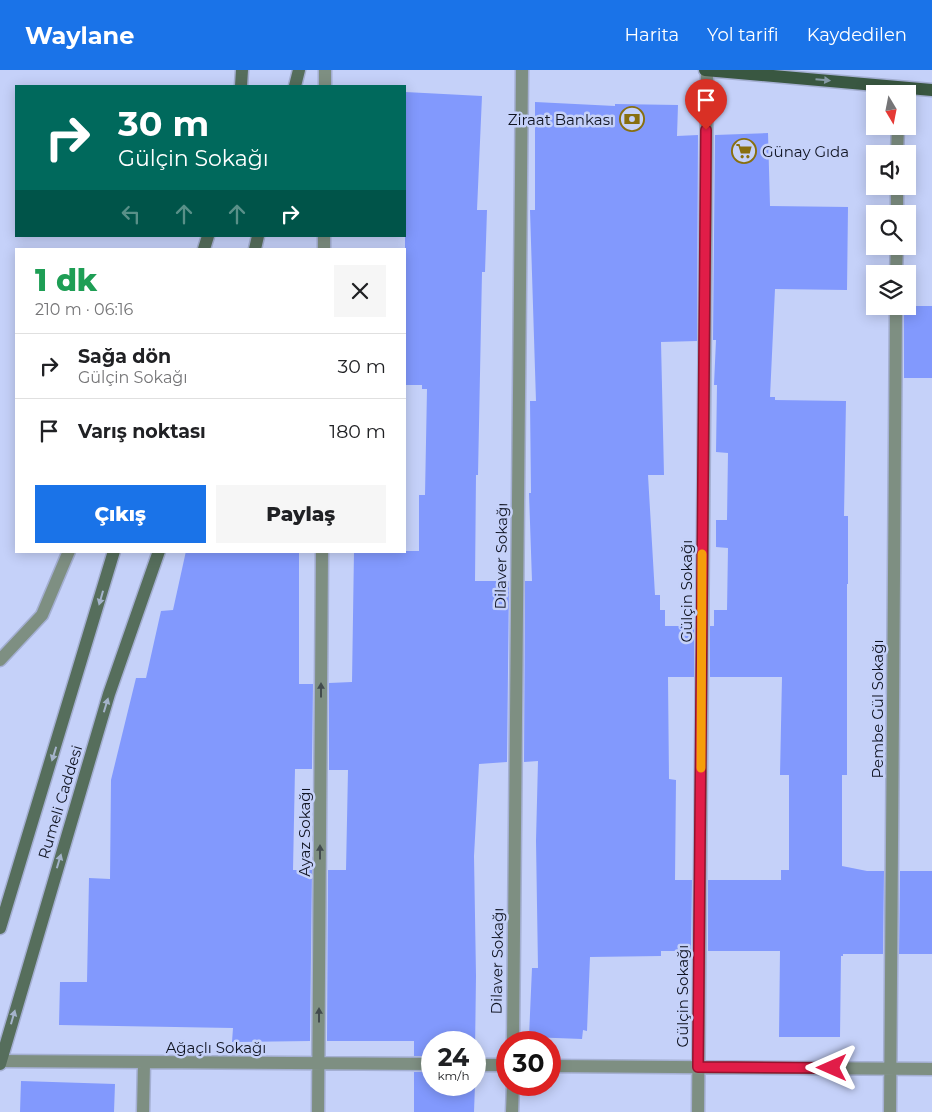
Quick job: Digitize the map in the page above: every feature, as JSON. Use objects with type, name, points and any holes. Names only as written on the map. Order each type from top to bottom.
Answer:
[{"type":"main road","points":[[706,70],[866,87]]},
{"type":"main road","points":[[916,90],[932,90]]},
{"type":"street","points":[[241,85],[242,70]]},
{"type":"street","points":[[296,85],[299,70]]},
{"type":"street","points":[[325,85],[326,70]]},
{"type":"street","name":"Dilaver Sokağı","points":[[513,1031],[522,70]]},
{"type":"street","name":"Gülçin Sokağı","points":[[698,1112],[706,70]]},
{"type":"street","name":"Pembe Gül Sokağı","points":[[890,1112],[896,315]]},
{"type":"street","points":[[0,660],[42,615],[68,553]]},
{"type":"street","name":"Rumeli Caddesi","points":[[0,928],[113,553]]},
{"type":"street","name":"Rumeli Caddesi","points":[[0,1061],[109,694],[158,553]]},
{"type":"street","name":"Ayaz Sokağı","points":[[318,1112],[322,553]]},
{"type":"street","name":"Ağaçlı Sokağı","points":[[0,1061],[421,1064]]},
{"type":"street","points":[[143,1112],[144,1063]]},
{"type":"street","points":[[561,1066],[932,1069]]},
{"type":"street","points":[[512,1112],[513,1096]]},
{"type":"building","points":[[406,92],[482,96],[477,210],[487,210],[485,272],[482,272],[475,581],[509,581],[507,762],[479,764],[474,856],[475,1031],[421,1031],[421,1056],[414,1056],[414,1041],[327,1041],[328,870],[346,870],[348,770],[329,770],[329,683],[352,682],[354,553],[406,553],[406,551],[419,551],[419,495],[425,495],[427,389],[422,389],[422,385],[406,385]]},
{"type":"building","points":[[535,102],[615,106],[615,104],[678,105],[677,136],[698,135],[697,341],[661,342],[664,475],[648,475],[655,595],[660,595],[660,610],[665,610],[665,626],[694,626],[694,677],[668,677],[669,779],[676,780],[675,880],[692,880],[691,951],[661,951],[661,956],[590,957],[587,1031],[583,1030],[582,1039],[561,1038],[561,1031],[529,1031],[532,968],[538,968],[536,841],[538,761],[524,762],[525,581],[532,581],[529,493],[531,493],[530,401],[536,401],[530,210],[535,210]]},
{"type":"building","points":[[768,133],[770,206],[848,207],[847,290],[775,289],[770,397],[775,397],[775,400],[846,401],[844,516],[848,516],[847,775],[842,775],[842,866],[867,871],[884,871],[883,954],[843,954],[841,956],[840,1037],[779,1037],[780,951],[708,951],[708,880],[781,880],[781,870],[789,870],[789,775],[780,775],[782,677],[710,677],[710,626],[714,626],[714,610],[727,610],[728,548],[716,547],[716,520],[727,520],[728,453],[716,452],[717,385],[714,385],[716,340],[713,340],[715,135]]},
{"type":"building","points":[[916,306],[932,306],[932,378],[904,378],[904,315],[916,315]]},
{"type":"building","points":[[186,553],[299,553],[299,684],[313,684],[312,769],[295,769],[293,870],[312,870],[310,1041],[232,1042],[233,1028],[59,1025],[60,982],[87,982],[89,878],[110,879],[111,780],[136,678],[146,678],[161,611],[173,610]]},
{"type":"building","points":[[900,871],[932,871],[932,954],[899,954]]},
{"type":"building","points":[[414,1072],[421,1072],[421,1096],[475,1096],[474,1112],[414,1112]]},
{"type":"building","points":[[21,1081],[115,1084],[114,1112],[20,1112]]},
{"type":"slow traffic","points":[[701,768],[702,554]]},
{"type":"place","name":"Ziraat Bankası","points":[[632,119]]},
{"type":"place","name":"Günay Gıda","points":[[744,151]]},
{"type":"route","points":[[706,130],[698,1067],[832,1068]]}]
